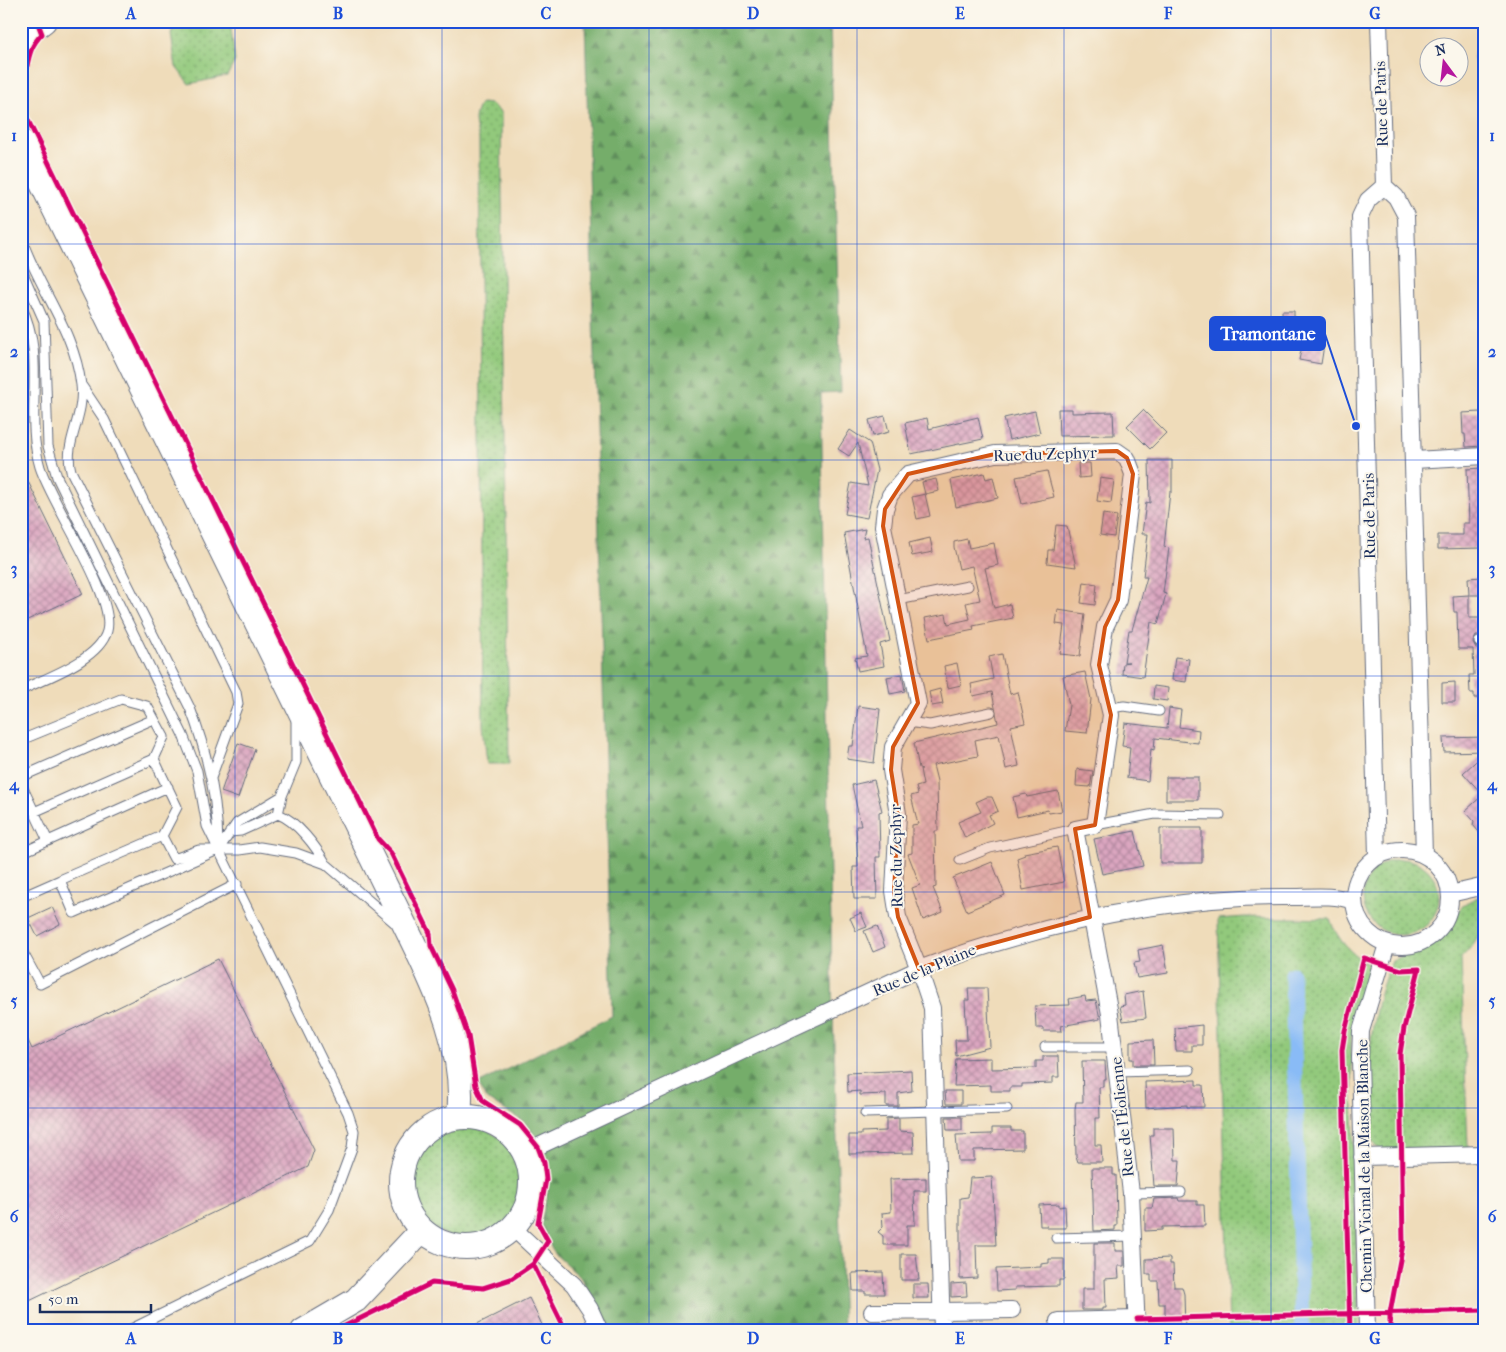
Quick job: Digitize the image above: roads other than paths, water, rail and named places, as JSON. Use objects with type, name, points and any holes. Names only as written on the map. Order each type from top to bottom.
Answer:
[{"type":"street","points":[[21,38],[44,21]]},
{"type":"street","name":"Rue de Paris","points":[[1377,856],[1360,217],[1368,200],[1384,186],[1379,21]]},
{"type":"street","points":[[21,141],[294,697],[441,1004],[454,1045],[461,1086],[459,1116]]},
{"type":"street","points":[[1384,186],[1396,197],[1406,216],[1424,855]]},
{"type":"street","name":"Rue du Zephyr","points":[[920,969],[898,917],[894,891],[898,814],[891,762],[893,747],[918,703],[883,526],[885,509],[890,495],[908,474],[995,454],[1117,451],[1127,458],[1133,474],[1118,600],[1105,627],[1099,665],[1111,715],[1095,825]]},
{"type":"street","points":[[1414,460],[1485,456]]},
{"type":"street","points":[[1090,917],[1076,829],[1095,825]]},
{"type":"street","points":[[1396,850],[1410,850],[1424,855],[1435,862],[1444,873],[1450,894],[1448,914],[1440,927],[1430,937],[1416,944],[1402,946],[1387,944],[1374,937],[1364,928],[1356,915],[1353,901],[1355,886],[1361,872],[1377,856],[1396,850]]},
{"type":"street","points":[[1450,894],[1485,886]]},
{"type":"street","name":"Rue de la Plaine","points":[[524,1154],[920,969],[979,947],[1090,917],[1153,907],[1243,897],[1330,897],[1353,901]]},
{"type":"street","name":"Rue de l'Éolienne","points":[[1058,1322],[1137,1325],[1131,1193],[1110,1014],[1090,917]]},
{"type":"street","name":"Chemin Vicinal de la Maison Blanche","points":[[1367,1331],[1362,1158],[1361,1031],[1387,944]]},
{"type":"street","points":[[920,969],[932,1008],[942,1331]]},
{"type":"street","points":[[459,1116],[479,1118],[497,1124],[513,1136],[524,1154],[530,1171],[531,1190],[525,1209],[513,1228],[498,1238],[479,1246],[459,1247],[439,1242],[421,1230],[408,1214],[401,1194],[400,1172],[407,1151],[420,1134],[438,1122],[459,1116]]},
{"type":"street","points":[[1362,1158],[1485,1154]]},
{"type":"street","points":[[513,1228],[574,1285],[590,1308],[600,1331]]},
{"type":"street","points":[[303,1331],[356,1300],[421,1230]]},
{"type":"street","points":[[872,1312],[1012,1310]]},
{"type":"lane","points":[[21,237],[59,317],[76,361],[82,386],[80,413],[68,450],[71,471],[190,708],[199,731],[218,824],[218,850]]},
{"type":"lane","points":[[21,269],[44,321],[48,446],[51,461],[184,735],[197,771],[207,826],[348,1113],[354,1130],[352,1148],[329,1210],[310,1241],[127,1331]]},
{"type":"lane","points":[[21,306],[32,332],[34,348],[36,438],[40,468],[96,584],[108,624],[100,643],[82,660],[21,690]]},
{"type":"lane","points":[[82,386],[104,419],[236,692],[238,704],[210,780]]},
{"type":"lane","points":[[898,600],[968,586]]},
{"type":"lane","points":[[278,814],[282,796],[293,772],[298,748],[294,697]]},
{"type":"lane","points":[[21,740],[121,699],[147,706],[164,738],[154,759],[34,812]]},
{"type":"lane","points":[[1110,708],[1124,706],[1159,711]]},
{"type":"lane","points":[[908,722],[930,725],[991,712]]},
{"type":"lane","points":[[21,778],[154,719]]},
{"type":"lane","points":[[21,887],[26,895],[162,836],[178,807],[154,759]]},
{"type":"lane","points":[[21,784],[48,841]]},
{"type":"lane","points":[[21,853],[168,787]]},
{"type":"lane","points":[[60,880],[74,913],[218,850],[237,824],[282,796]]},
{"type":"lane","points":[[230,832],[242,831],[278,814],[285,817],[313,842],[326,864],[410,936]]},
{"type":"lane","points":[[1095,825],[1155,814],[1220,816]]},
{"type":"lane","points":[[960,860],[990,848],[1076,829]]},
{"type":"lane","points":[[162,836],[174,859],[199,850],[260,848],[280,850],[326,864]]},
{"type":"lane","points":[[21,949],[40,984],[237,884]]},
{"type":"lane","points":[[1045,1047],[1114,1047]]},
{"type":"lane","points":[[1117,1072],[1190,1070]]},
{"type":"lane","points":[[865,1113],[1007,1109]]},
{"type":"lane","points":[[1131,1193],[1181,1192]]},
{"type":"lane","points":[[1056,1238],[1132,1236]]},
{"type":"water","points":[[1485,28],[1485,102],[1474,58],[1479,31]]},
{"type":"waterway","points":[[1292,974],[1302,1331]]},
{"type":"place","name":"Tramontane","points":[[1356,426]]}]
